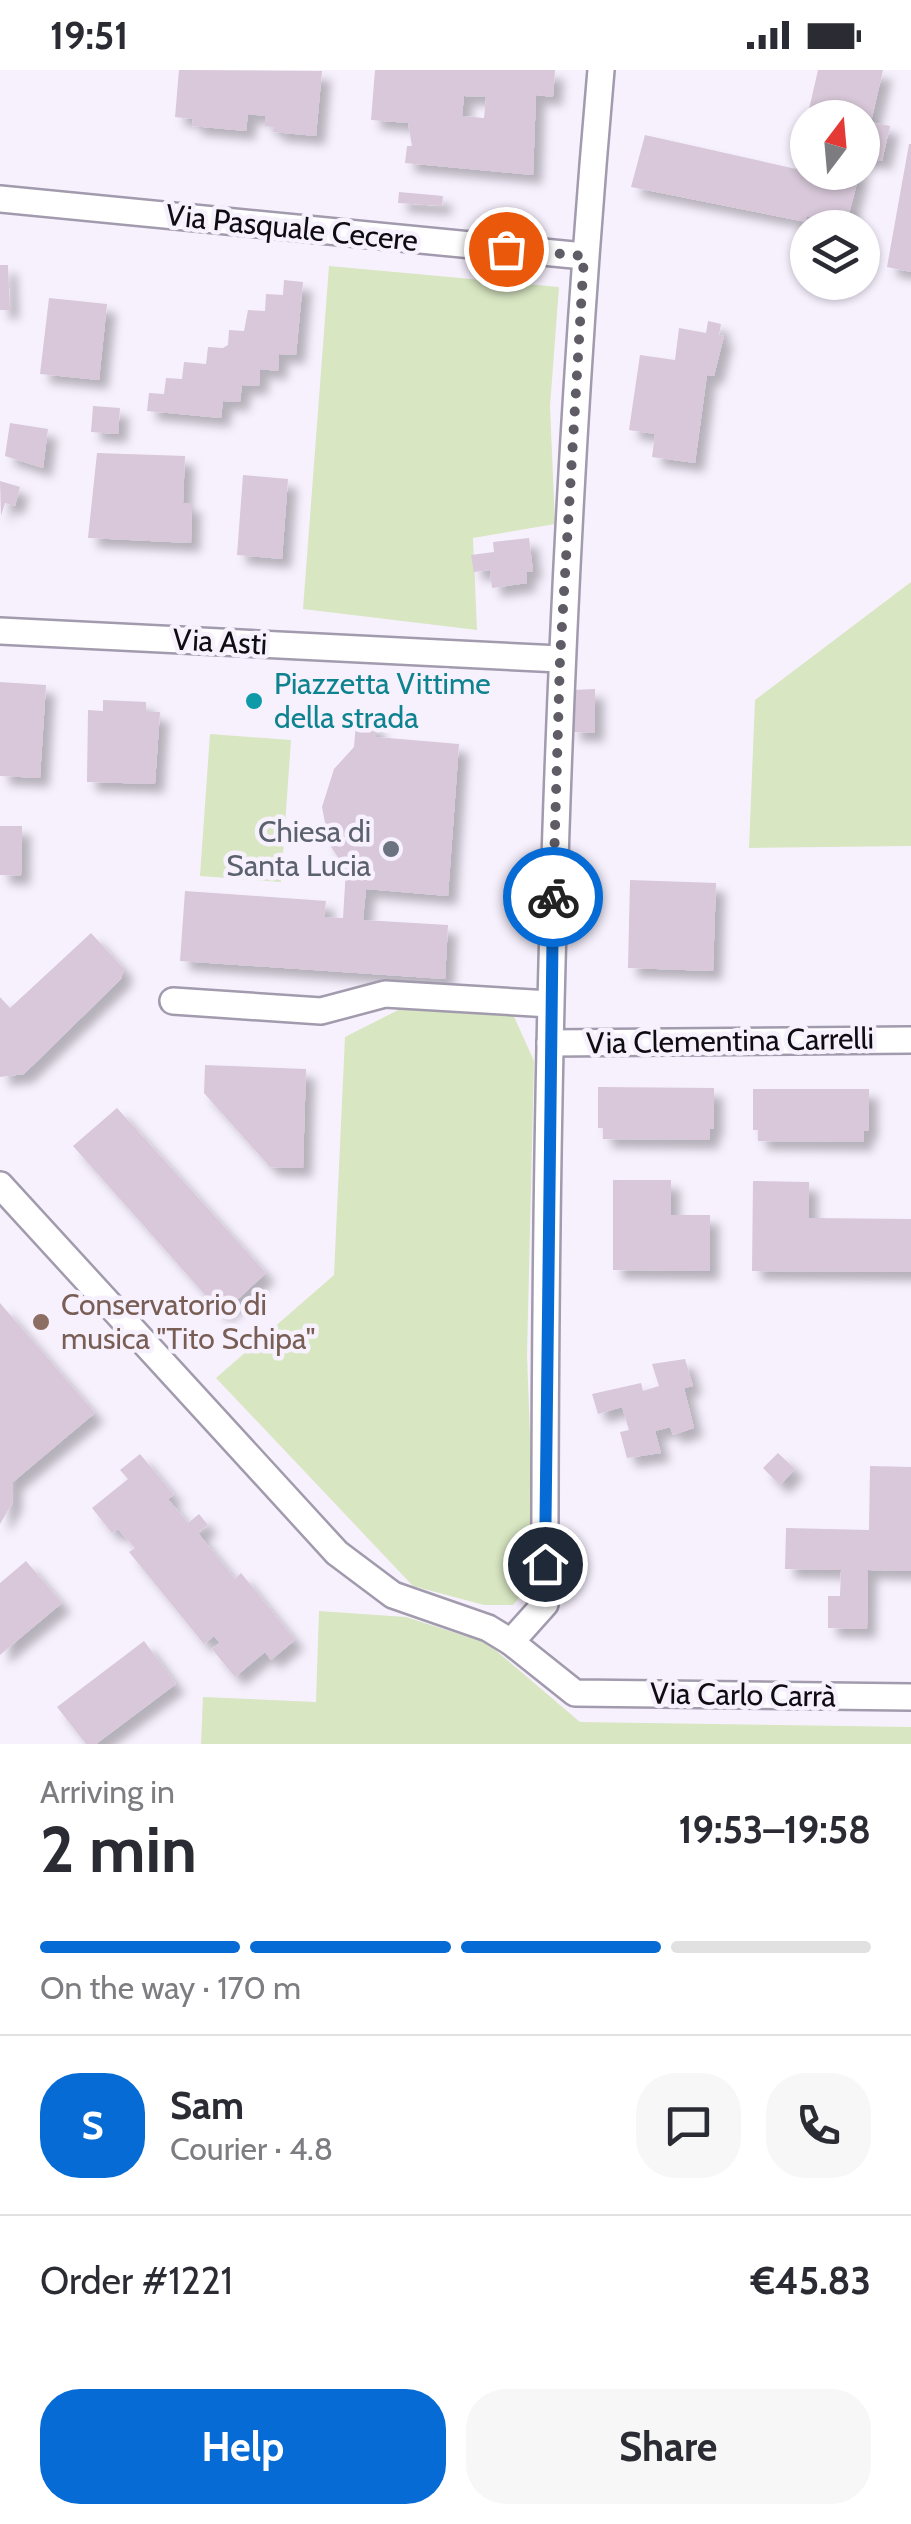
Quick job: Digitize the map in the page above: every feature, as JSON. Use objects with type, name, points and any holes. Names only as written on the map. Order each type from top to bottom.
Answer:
[{"type":"street","points":[[1,1188],[337,1553],[393,1595],[488,1628],[512,1642],[545,1604],[550,1004],[560,659],[584,256],[600,70]]},
{"type":"street","name":"Via Pasquale Cecere","points":[[0,198],[584,256]]},
{"type":"street","name":"Via Asti","points":[[0,631],[560,659]]},
{"type":"street","points":[[173,1001],[321,1010],[385,994],[550,1004]]},
{"type":"street","name":"Via Clementina Carrelli","points":[[550,1043],[911,1040]]},
{"type":"street","name":"Via Carlo Carrà","points":[[512,1642],[575,1693],[911,1697]]},
{"type":"green space","points":[[329,266],[559,287],[550,406],[555,524],[473,538],[477,630],[303,609]]},
{"type":"green space","points":[[911,582],[911,846],[749,848],[755,700]]},
{"type":"green space","points":[[210,734],[291,740],[281,882],[200,876]]},
{"type":"green space","points":[[408,1005],[512,1012],[534,1061],[527,1355],[534,1544],[524,1592],[513,1605],[484,1605],[413,1586],[216,1378],[334,1275],[345,1037]]},
{"type":"green space","points":[[319,1611],[406,1617],[487,1643],[580,1722],[911,1727],[911,1744],[201,1744],[203,1697],[316,1702]]},
{"type":"building","points":[[179,70],[322,71],[316,136],[273,132],[274,126],[265,126],[265,116],[248,114],[246,131],[192,126],[193,119],[175,117]]},
{"type":"building","points":[[375,70],[555,70],[553,97],[536,95],[533,175],[405,163],[407,146],[412,146],[408,123],[371,120]],"holes":[[[464,96],[486,97],[484,118],[462,116]]]},
{"type":"building","points":[[818,70],[883,70],[876,100],[811,100]]},
{"type":"building","points":[[880,124],[890,126],[880,161]]},
{"type":"building","points":[[645,135],[790,168],[790,190],[855,190],[850,210],[790,210],[790,219],[631,187]]},
{"type":"building","points":[[911,144],[911,272],[887,267]]},
{"type":"building","points":[[399,192],[443,196],[442,206],[398,203]]},
{"type":"building","points":[[0,265],[8,265],[10,310],[0,310]]},
{"type":"building","points":[[284,280],[303,282],[296,355],[279,354],[278,371],[260,369],[259,386],[242,385],[240,402],[223,401],[221,418],[147,411],[149,393],[164,394],[166,378],[182,379],[184,362],[206,364],[208,347],[228,345],[229,330],[244,331],[248,310],[265,311],[266,294],[283,295]]},
{"type":"building","points":[[49,298],[107,304],[99,380],[40,374]]},
{"type":"building","points":[[708,321],[721,324],[719,335],[724,336],[714,376],[707,375],[695,463],[652,457],[655,434],[629,430],[640,355],[675,360],[679,328],[706,333]]},
{"type":"building","points":[[93,406],[120,408],[118,434],[91,432]]},
{"type":"building","points":[[10,423],[48,429],[43,468],[5,456]]},
{"type":"building","points":[[97,453],[185,456],[183,503],[192,503],[191,543],[88,538]]},
{"type":"building","points":[[243,475],[288,479],[282,559],[237,555]]},
{"type":"building","points":[[0,481],[20,487],[15,506],[5,503],[1,516]]},
{"type":"building","points":[[529,538],[533,571],[526,572],[527,583],[492,588],[490,570],[474,572],[471,555],[494,552],[493,542]]},
{"type":"building","points":[[0,682],[46,685],[40,778],[0,776]]},
{"type":"building","points":[[595,689],[595,733],[571,732],[572,690]]},
{"type":"building","points":[[103,700],[146,702],[146,712],[160,712],[155,784],[87,782],[88,710],[103,711]]},
{"type":"building","name":"Chiesa di Santa Lucia","points":[[356,723],[376,724],[376,737],[459,744],[448,896],[366,889],[363,920],[448,925],[445,979],[180,961],[185,891],[326,901],[324,917],[343,918],[346,869],[329,844],[322,807],[334,769],[354,747]]},
{"type":"building","points":[[0,826],[22,826],[21,876],[0,875]]},
{"type":"building","points":[[630,880],[716,883],[713,971],[628,968]]},
{"type":"building","points":[[91,933],[124,969],[121,979],[24,1074],[0,1077],[0,997],[10,1008]]},
{"type":"building","points":[[205,1065],[306,1069],[303,1168],[270,1167],[204,1093]]},
{"type":"building","points":[[598,1087],[714,1088],[714,1129],[710,1129],[710,1140],[603,1139],[603,1128],[598,1128]]},
{"type":"building","points":[[753,1089],[869,1089],[869,1131],[864,1131],[864,1142],[758,1141],[758,1130],[753,1130]]},
{"type":"building","points":[[117,1108],[266,1273],[222,1314],[73,1146]]},
{"type":"building","points":[[613,1180],[671,1180],[671,1215],[710,1215],[710,1271],[613,1270]]},
{"type":"building","points":[[753,1181],[809,1182],[809,1218],[911,1219],[911,1272],[752,1271]]},
{"type":"building","points":[[0,1303],[95,1413],[13,1482],[13,1502],[0,1524]]},
{"type":"building","points":[[685,1359],[693,1386],[684,1388],[694,1428],[673,1435],[670,1427],[655,1431],[661,1453],[627,1458],[620,1432],[629,1430],[622,1407],[598,1414],[592,1394],[641,1383],[643,1391],[659,1386],[652,1364]]},
{"type":"building","points":[[778,1453],[795,1469],[780,1485],[763,1468]]},
{"type":"building","points":[[140,1454],[174,1495],[168,1499],[188,1523],[199,1514],[208,1525],[198,1533],[235,1579],[241,1573],[295,1640],[271,1660],[265,1652],[235,1677],[212,1649],[220,1643],[214,1636],[204,1644],[129,1552],[135,1548],[118,1529],[112,1533],[92,1508],[128,1479],[120,1470]]},
{"type":"building","points":[[870,1466],[911,1467],[911,1571],[868,1570],[867,1629],[828,1628],[828,1596],[840,1596],[841,1570],[785,1569],[786,1528],[869,1530]]},
{"type":"building","points":[[26,1561],[62,1603],[0,1655],[0,1583]]},
{"type":"building","points":[[144,1641],[176,1684],[96,1744],[86,1744],[57,1707]]},
{"type":"way so far","points":[[506,249],[584,256],[560,659],[553,897]]},
{"type":"place","name":"Piazzetta Vittime della strada","points":[[254,701]]},
{"type":"place","name":"Chiesa di Santa Lucia","points":[[391,849]]},
{"type":"place","name":"Conservatorio di musica \"Tito Schipa\"","points":[[41,1322]]},
{"type":"route","points":[[545,1564],[553,897]]}]
